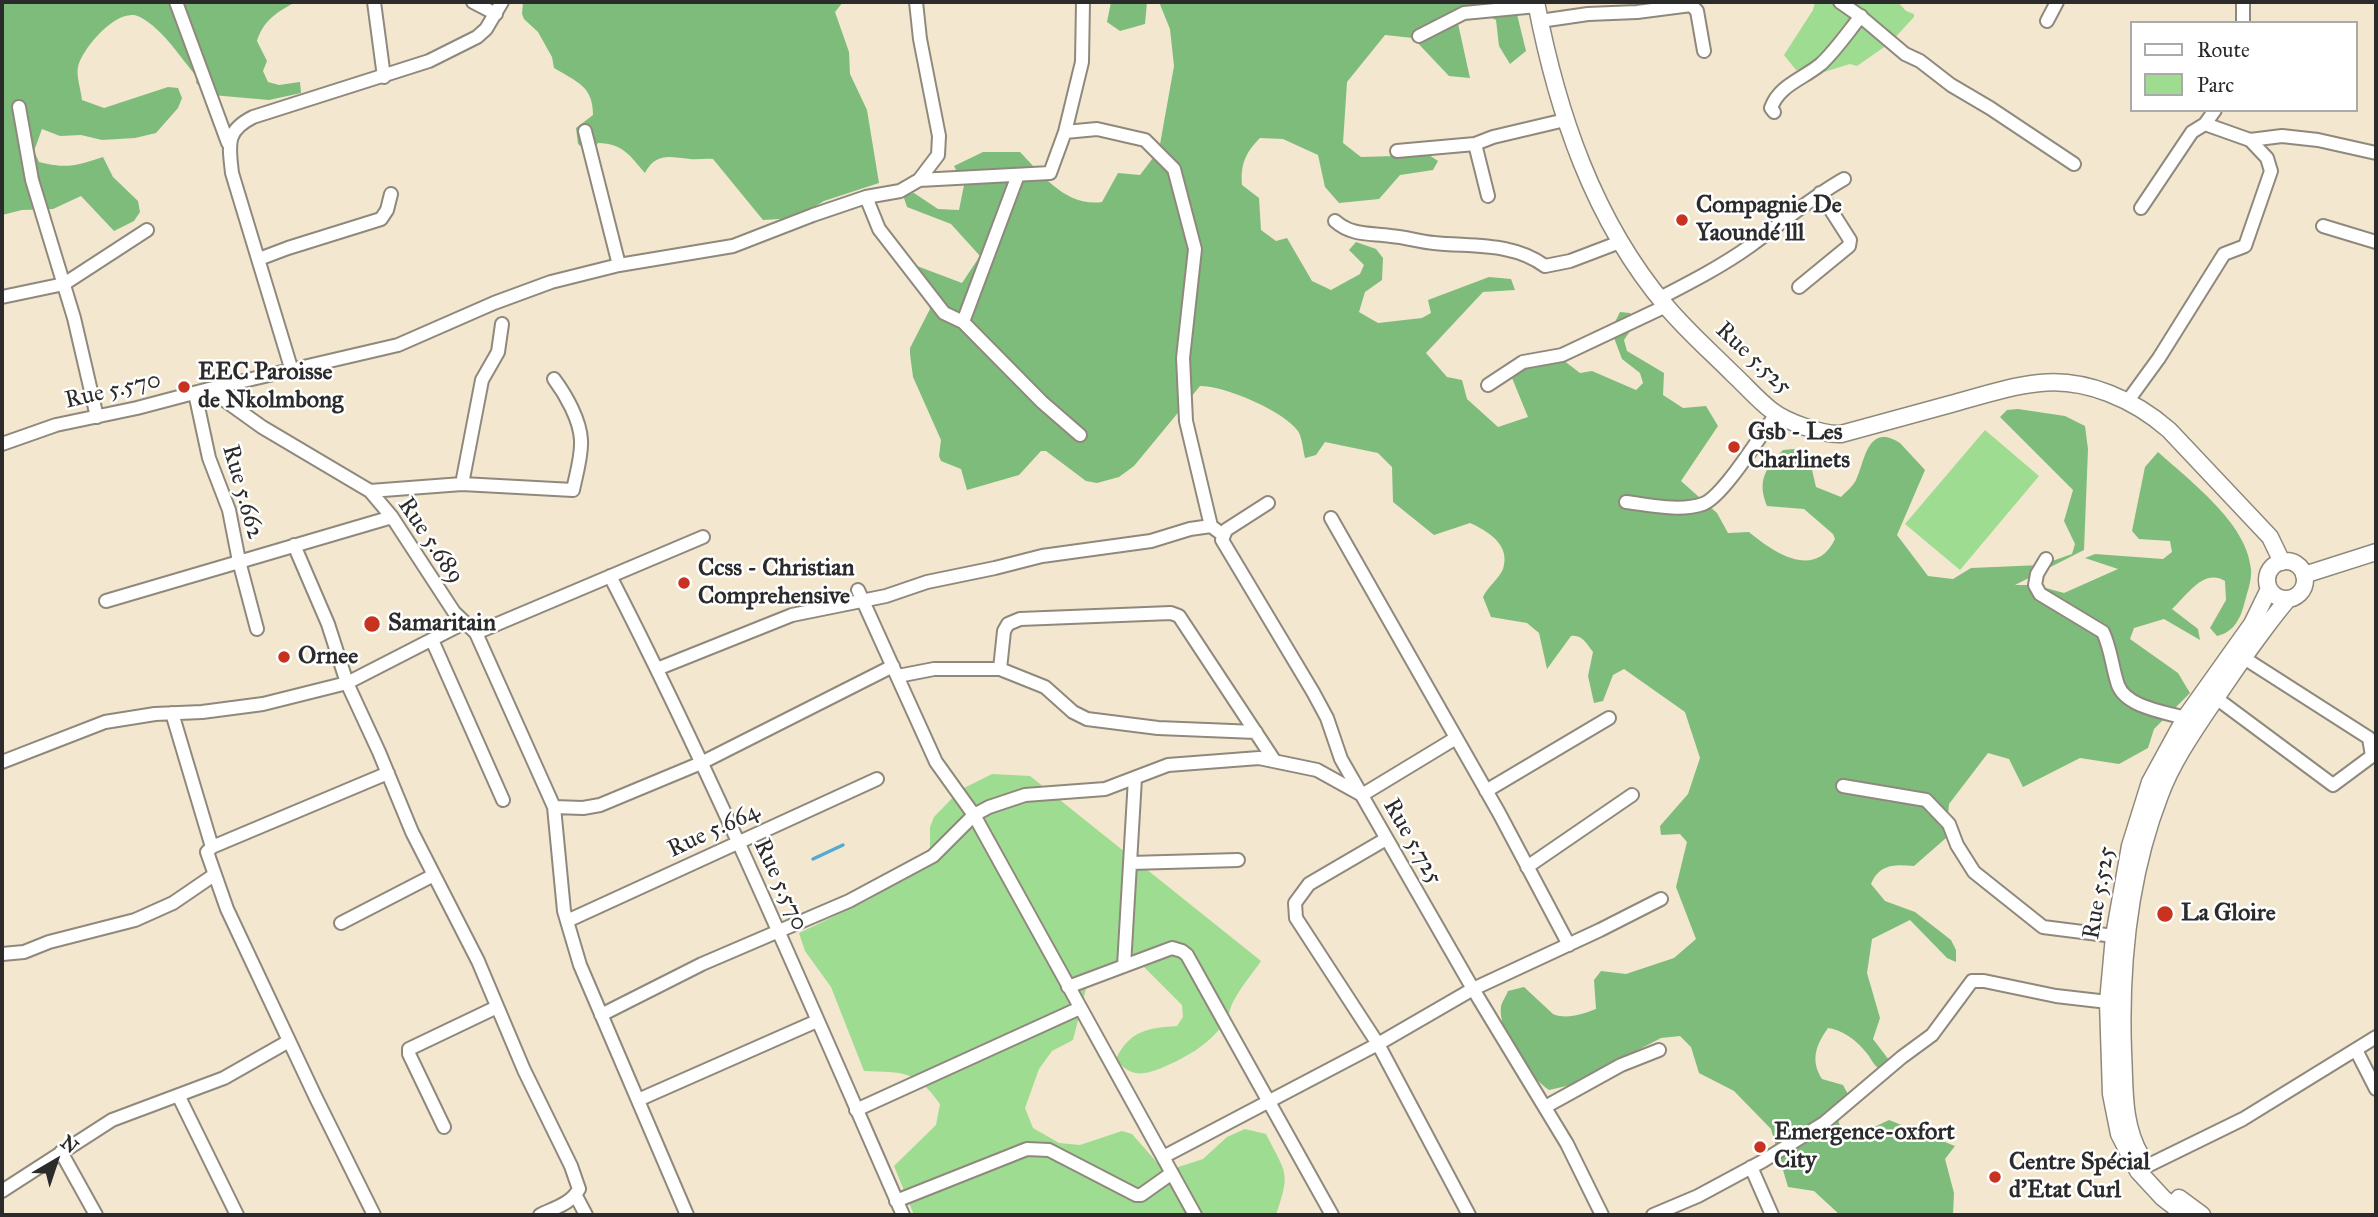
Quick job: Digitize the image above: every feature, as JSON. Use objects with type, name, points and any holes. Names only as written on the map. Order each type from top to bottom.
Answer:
[{"type":"street","points":[[176,2],[229,143],[232,173],[292,371]]},
{"type":"street","points":[[374,2],[384,76]]},
{"type":"street","points":[[473,2],[496,14]]},
{"type":"street","points":[[229,143],[241,123],[253,117],[429,61],[477,37],[486,29],[502,2]]},
{"type":"street","points":[[916,2],[920,39],[939,136],[938,155],[919,180]]},
{"type":"street","points":[[919,180],[1049,173],[1065,132],[1082,62],[1083,2]]},
{"type":"street","points":[[1840,2],[1861,16],[1905,54],[1920,61],[1951,85],[2074,164]]},
{"type":"street","points":[[2047,21],[2057,2]]},
{"type":"street","points":[[2243,2],[2243,21]]},
{"type":"street","points":[[1419,36],[1464,13],[1538,10],[1588,14],[1637,12],[1691,5],[1697,11],[1704,51]]},
{"type":"street","name":"Rue 5.525","points":[[1538,10],[1565,120],[1583,166],[1620,242],[1663,302],[1776,414],[1833,434],[2041,383],[2094,388],[2151,415],[2169,430],[2270,537],[2283,562]]},
{"type":"street","points":[[1774,112],[1772,108],[1775,97],[1821,64],[1861,16]]},
{"type":"street","points":[[19,107],[32,180],[83,352],[97,417]]},
{"type":"street","points":[[2141,208],[2192,132],[2205,124],[2214,112]]},
{"type":"street","points":[[1397,151],[1475,144],[1493,137],[1565,120]]},
{"type":"street","points":[[2205,124],[2250,140],[2282,136],[2318,140],[2376,153]]},
{"type":"street","points":[[1065,132],[1097,129],[1146,140],[1174,169],[1195,249],[1183,358],[1186,421],[1211,526],[1223,535],[1226,530],[1268,503]]},
{"type":"street","points":[[585,131],[619,265]]},
{"type":"street","points":[[2127,402],[2159,358],[2224,254],[2245,246],[2271,172],[2267,158],[2250,140]]},
{"type":"street","points":[[1475,144],[1488,196]]},
{"type":"street","points":[[962,322],[1018,175]]},
{"type":"street","points":[[1488,385],[1523,362],[1562,355],[1663,302],[1748,247],[1820,193],[1844,179]]},
{"type":"street","name":"Rue 5.570","points":[[2,444],[56,425],[398,345],[494,303],[551,282],[619,265],[733,246],[866,197],[900,191],[919,180]]},
{"type":"street","points":[[1799,287],[1849,246],[1850,240],[1820,193]]},
{"type":"street","points":[[259,259],[381,219],[387,210],[391,194]]},
{"type":"street","points":[[866,197],[879,229],[944,313],[962,322],[1042,402],[1080,435]]},
{"type":"street","points":[[1335,221],[1344,229],[1357,234],[1434,243],[1486,245],[1530,256],[1545,266],[1570,261],[1620,242]]},
{"type":"street","points":[[2323,226],[2376,242]]},
{"type":"street","points":[[2,297],[64,284],[147,230]]},
{"type":"street","points":[[462,484],[482,380],[498,352],[502,324]]},
{"type":"street","points":[[370,491],[462,484],[573,490],[582,443],[580,428],[554,379]]},
{"type":"street","name":"Rue 5.689","points":[[209,389],[262,427],[370,491],[392,517],[444,599],[476,633]]},
{"type":"street","name":"Rue 5.662","points":[[195,393],[209,457],[229,510],[257,629]]},
{"type":"street","points":[[1626,502],[1664,507],[1704,503],[1716,496],[1776,414]]},
{"type":"street","points":[[106,601],[392,517]]},
{"type":"street","points":[[1331,517],[1569,944]]},
{"type":"street","points":[[657,668],[792,615],[860,595],[886,596],[927,582],[1042,556],[1151,541],[1190,529],[1211,526]]},
{"type":"street","name":"Rue 5.725","points":[[1223,535],[1222,540],[1327,718],[1341,759],[1472,989],[1567,1144],[1602,1215]]},
{"type":"street","points":[[687,1215],[580,965],[564,911],[554,807],[476,633],[703,537]]},
{"type":"street","points":[[294,545],[328,624],[346,683],[432,876],[478,961],[524,1070],[571,1166],[579,1189],[576,1196],[540,1215]]},
{"type":"street","points":[[2304,575],[2376,552]]},
{"type":"street","points":[[2046,559],[2037,574],[2035,585],[2040,594],[2103,632],[2123,694],[2133,701],[2185,718]]},
{"type":"street","points":[[2283,562],[2293,563],[2304,575],[2304,587],[2295,597],[2288,599],[2277,597],[2267,583],[2272,567],[2283,562]]},
{"type":"street","name":"Rue 5.570","points":[[610,576],[657,668],[779,932],[903,1215]]},
{"type":"street","name":"Rue 5.525","points":[[2185,1215],[2138,1171],[2119,1134],[2111,1094],[2108,1002],[2114,936],[2126,866],[2150,782],[2185,718],[2252,624],[2269,589]]},
{"type":"street","points":[[860,595],[936,762],[974,816],[1195,1215]]},
{"type":"street","name":"Rue 5.525","points":[[2202,1215],[2170,1190],[2147,1166],[2131,1133],[2124,1097],[2123,1009],[2131,914],[2141,854],[2161,792],[2189,739],[2262,630],[2288,599]]},
{"type":"street","points":[[1000,669],[1004,631],[1008,624],[1020,619],[1171,613],[1183,621],[1274,760]]},
{"type":"street","points":[[2,762],[105,722],[263,704],[346,683],[464,623]]},
{"type":"street","points":[[432,640],[503,800]]},
{"type":"street","points":[[2216,698],[2333,785],[2372,756],[2369,737],[2244,657]]},
{"type":"street","points":[[554,807],[583,808],[600,805],[701,763],[895,671],[1000,669],[1045,687],[1073,712],[1087,719],[1158,728],[1256,732]]},
{"type":"street","points":[[172,713],[212,846]]},
{"type":"street","points":[[1486,791],[1609,718]]},
{"type":"street","points":[[601,1016],[702,964],[849,901],[933,856],[974,816],[989,807],[1025,795],[1105,789],[1168,765],[1259,758],[1317,770],[1362,795],[1456,738]]},
{"type":"street","points":[[1317,770],[1341,759]]},
{"type":"street","points":[[369,1213],[227,909],[207,852],[212,846],[388,774]]},
{"type":"street","points":[[1124,966],[1136,778]]},
{"type":"street","name":"Rue 5.664","points":[[567,921],[877,779]]},
{"type":"street","points":[[1843,786],[1926,800],[1949,824],[1957,845],[1974,872],[2043,927],[2114,936]]},
{"type":"street","points":[[1527,867],[1632,795]]},
{"type":"street","points":[[1386,839],[1309,884],[1294,903],[1296,918],[1378,1044],[1469,1215]]},
{"type":"street","points":[[1130,863],[1238,860]]},
{"type":"street","points":[[2,954],[24,952],[49,942],[135,920],[173,903],[214,875]]},
{"type":"street","points":[[341,923],[432,876]]},
{"type":"street","points":[[1163,1157],[1378,1044],[1472,989],[1661,899]]},
{"type":"street","points":[[1068,987],[1172,948],[1182,951],[1332,1215]]},
{"type":"street","points":[[1653,1215],[1698,1196],[1824,1123],[1931,1035],[1972,981],[2108,1002]]},
{"type":"street","points":[[444,1128],[409,1049],[497,1007]]},
{"type":"street","points":[[856,1110],[1080,1008]]},
{"type":"street","points":[[638,1100],[817,1021]]},
{"type":"street","points":[[2147,1166],[2243,1119],[2376,1037]]},
{"type":"street","points":[[2,1191],[112,1120],[224,1078],[289,1041]]},
{"type":"street","points":[[1545,1107],[1621,1065],[1659,1049]]},
{"type":"street","points":[[2356,1050],[2376,1089]]},
{"type":"street","points":[[179,1097],[237,1215]]},
{"type":"street","points":[[896,1201],[1027,1149],[1049,1150],[1136,1195],[1141,1195],[1172,1173]]},
{"type":"street","points":[[61,1152],[96,1215]]},
{"type":"street","points":[[1751,1167],[1772,1215]]},
{"type":"street","points":[[576,1196],[586,1215]]},
{"type":"green space","points":[[2,2],[290,2],[292,4],[266,23],[257,41],[267,61],[263,71],[268,82],[279,85],[300,82],[301,93],[269,100],[212,95],[196,83],[197,77],[171,44],[148,22],[131,15],[122,17],[103,30],[81,59],[78,75],[82,100],[104,108],[168,87],[178,88],[182,98],[178,108],[156,133],[135,138],[102,140],[81,135],[60,136],[42,129],[34,151],[39,162],[65,166],[103,157],[113,177],[138,201],[140,212],[134,221],[114,231],[81,196],[53,209],[22,210],[2,215]]},
{"type":"green space","points":[[523,2],[843,2],[835,12],[849,52],[850,74],[867,110],[879,183],[824,201],[796,218],[763,220],[713,159],[664,157],[649,166],[645,173],[620,148],[598,143],[592,151],[587,151],[578,144],[576,128],[593,115],[590,97],[576,81],[554,68],[552,57],[538,32],[524,19]]},
{"type":"green space","points":[[1111,2],[1147,2],[1145,24],[1120,31],[1107,22]]},
{"type":"green space","points":[[1159,2],[1514,2],[1526,51],[1510,64],[1499,46],[1496,20],[1472,8],[1457,19],[1470,78],[1449,76],[1413,38],[1385,35],[1347,82],[1343,143],[1361,157],[1429,155],[1438,161],[1433,170],[1400,175],[1379,199],[1339,203],[1325,187],[1318,155],[1283,139],[1260,138],[1245,159],[1242,171],[1242,185],[1259,198],[1261,230],[1276,241],[1287,238],[1312,281],[1331,290],[1360,274],[1364,265],[1349,250],[1356,242],[1376,249],[1383,258],[1382,280],[1365,292],[1359,312],[1378,323],[1422,318],[1431,313],[1428,300],[1489,277],[1511,279],[1515,290],[1483,292],[1426,353],[1447,377],[1462,380],[1467,399],[1498,427],[1528,417],[1512,378],[1529,365],[1563,360],[1580,373],[1592,371],[1636,390],[1643,383],[1640,373],[1622,359],[1611,330],[1620,312],[1630,313],[1636,322],[1624,340],[1627,351],[1664,373],[1663,395],[1683,408],[1706,406],[1718,426],[1681,481],[1717,513],[1728,533],[1749,532],[1781,554],[1794,559],[1805,561],[1816,558],[1827,552],[1835,539],[1833,534],[1804,509],[1767,506],[1763,482],[1767,469],[1783,450],[1795,449],[1809,457],[1816,487],[1841,497],[1856,480],[1869,447],[1880,437],[1900,443],[1925,470],[1897,535],[1928,576],[1953,579],[1971,568],[2041,565],[2072,554],[2075,544],[2064,521],[2073,490],[2000,417],[2007,410],[2018,409],[2065,416],[2085,426],[2088,449],[2084,550],[2015,585],[2035,585],[2064,593],[2118,569],[2085,558],[2095,554],[2163,559],[2172,552],[2170,541],[2139,539],[2132,531],[2145,467],[2158,452],[2215,504],[2239,535],[2247,552],[2251,577],[2241,613],[2233,627],[2217,636],[2210,628],[2226,600],[2225,581],[2210,578],[2197,584],[2172,609],[2198,629],[2200,640],[2164,619],[2134,628],[2130,639],[2178,673],[2190,693],[2154,729],[2148,748],[2119,764],[2080,758],[2023,787],[2009,759],[1988,753],[1949,804],[1946,838],[1914,866],[1900,865],[1883,869],[1871,884],[1885,901],[1915,912],[1951,940],[1956,950],[1956,962],[1947,958],[1910,920],[1872,939],[1867,973],[1880,1018],[1873,1039],[1892,1064],[1884,1072],[1880,1070],[1852,1039],[1828,1028],[1820,1040],[1816,1065],[1822,1079],[1843,1085],[1849,1096],[1836,1113],[1842,1133],[1851,1138],[1889,1120],[1955,1146],[1945,1159],[1954,1193],[1953,1215],[1840,1215],[1814,1191],[1788,1187],[1771,1129],[1734,1091],[1699,1073],[1691,1047],[1680,1036],[1661,1038],[1571,1085],[1549,1090],[1524,1065],[1509,1041],[1501,1017],[1501,1006],[1508,991],[1524,987],[1553,1014],[1580,1014],[1596,1009],[1594,980],[1601,971],[1626,974],[1674,958],[1696,939],[1676,887],[1687,842],[1680,834],[1661,835],[1660,826],[1688,794],[1700,758],[1685,712],[1624,669],[1613,675],[1603,701],[1594,703],[1588,676],[1593,652],[1581,638],[1571,636],[1547,669],[1539,633],[1527,623],[1491,617],[1483,597],[1501,573],[1505,560],[1501,546],[1484,530],[1470,523],[1434,535],[1393,502],[1392,467],[1378,453],[1325,442],[1316,455],[1305,458],[1298,431],[1290,423],[1252,401],[1211,387],[1200,386],[1134,466],[1119,477],[1097,483],[1086,481],[1046,451],[1041,451],[1019,475],[967,490],[961,469],[941,461],[941,440],[913,377],[910,354],[910,348],[930,309],[917,266],[962,283],[980,256],[951,224],[907,207],[903,195],[914,193],[938,209],[959,210],[964,185],[954,166],[983,152],[1020,152],[1056,188],[1077,200],[1089,202],[1102,202],[1118,173],[1140,175],[1159,150],[1174,66],[1170,29]]},
{"type":"green space","points":[[1815,2],[1898,2],[1906,11],[1914,14],[1914,17],[1890,43],[1857,66],[1850,64],[1824,72],[1796,70],[1784,55],[1813,10]]},
{"type":"green space","points":[[1985,430],[2039,476],[1960,570],[1905,524]]},
{"type":"green space","points":[[992,774],[1030,776],[1261,961],[1236,996],[1225,1022],[1211,1038],[1178,1060],[1146,1073],[1135,1073],[1126,1069],[1116,1059],[1121,1049],[1141,1032],[1177,1026],[1183,1017],[1182,1005],[1142,965],[1122,960],[1111,963],[1087,985],[1073,1040],[1052,1051],[1039,1069],[1025,1108],[1033,1128],[1059,1143],[1080,1145],[1122,1131],[1132,1134],[1161,1167],[1172,1169],[1203,1159],[1227,1137],[1245,1129],[1266,1134],[1282,1166],[1285,1181],[1276,1215],[914,1215],[894,1166],[936,1125],[940,1104],[923,1084],[908,1075],[864,1071],[831,987],[805,951],[799,933],[868,900],[921,866],[930,851],[930,827],[934,817],[960,790]]},
{"type":"waterway","points":[[813,859],[843,845]]},
{"type":"place","name":"Compagnie De Yaoundé lll","points":[[1682,220]]},
{"type":"place","name":"EEC Paroisse de Nkolmbong","points":[[184,387]]},
{"type":"place","name":"Gsb - Les Charlinets","points":[[1734,447]]},
{"type":"place","name":"Ccss - Christian Comprehensive","points":[[684,583]]},
{"type":"place","name":"Samaritain","points":[[372,624]]},
{"type":"place","name":"Ornee","points":[[284,657]]},
{"type":"place","name":"La Gloire","points":[[2165,914]]},
{"type":"place","name":"Emergence-oxfort City","points":[[1760,1147]]},
{"type":"place","name":"Centre Spécial d'Etat Curl","points":[[1995,1177]]}]
